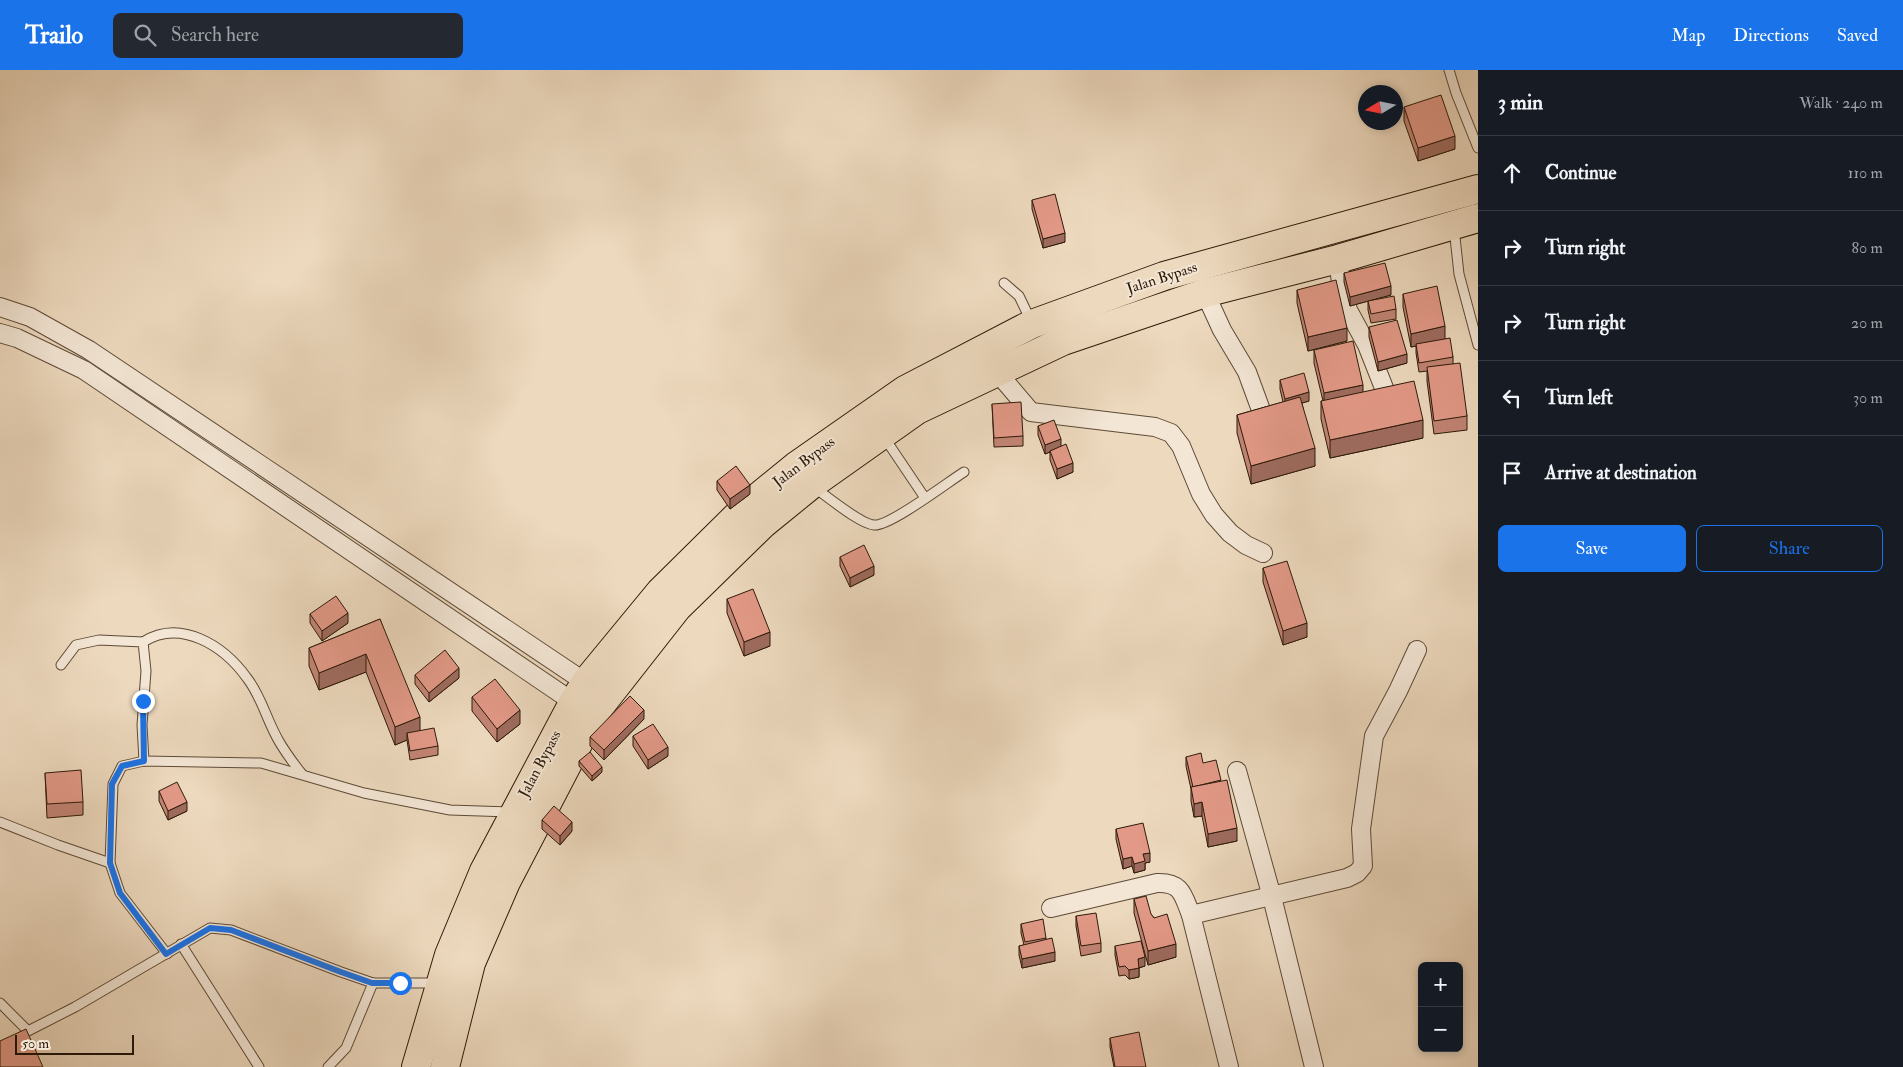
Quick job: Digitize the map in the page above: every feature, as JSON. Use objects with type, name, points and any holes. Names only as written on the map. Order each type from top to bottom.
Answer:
[{"type":"highway","name":"Jalan Bypass","points":[[416,1067],[449,955],[484,871],[515,812],[660,592],[747,506],[796,466],[905,390],[1032,324],[1164,276],[1478,189]]},
{"type":"highway","name":"Jalan Bypass","points":[[445,1067],[472,964],[506,882],[590,699],[762,524],[811,485],[917,410],[1064,341],[1205,293],[1338,259],[1466,222]]},
{"type":"street","points":[[1338,259],[1341,283],[1348,310],[1367,345],[1384,388]]},
{"type":"street","points":[[1205,293],[1222,330],[1247,372],[1265,421]]},
{"type":"street","points":[[0,307],[30,317],[89,350],[590,699]]},
{"type":"street","points":[[0,333],[17,338],[84,370],[590,699]]},
{"type":"street","points":[[997,372],[1031,412],[1155,427],[1171,434],[1181,446],[1201,494],[1214,515],[1230,533],[1246,546],[1263,553]]},
{"type":"street","points":[[1191,915],[1272,897],[1357,874],[1363,866],[1360,828],[1374,736],[1417,650]]},
{"type":"street","points":[[1237,771],[1272,897],[1314,1067]]},
{"type":"street","points":[[1051,908],[1157,883],[1168,882],[1176,885],[1182,892],[1191,915],[1229,1067]]},
{"type":"lane","points":[[1449,70],[1478,148]]},
{"type":"lane","points":[[1466,222],[1459,274],[1478,346]]},
{"type":"lane","points":[[1004,283],[1019,296],[1032,324]]},
{"type":"lane","points":[[882,435],[925,498]]},
{"type":"lane","points":[[811,485],[863,522],[874,525],[884,524],[964,472]]},
{"type":"lane","points":[[61,665],[76,645],[99,640],[144,642],[154,635],[177,632],[200,637],[231,660],[248,678],[264,708],[278,741],[302,774]]},
{"type":"lane","points":[[144,642],[146,671],[142,725],[144,761]]},
{"type":"lane","points":[[166,954],[120,893],[110,863],[112,784],[122,766],[144,761],[261,762],[364,793],[450,810],[515,812]]},
{"type":"lane","points":[[0,822],[110,863]]},
{"type":"lane","points":[[0,1003],[24,1032],[75,1007],[210,928],[231,930],[372,983],[440,984]]},
{"type":"lane","points":[[181,944],[259,1067]]},
{"type":"lane","points":[[328,1067],[346,1048],[372,983]]},
{"type":"building","points":[[1441,95],[1455,136],[1418,148],[1404,107]]},
{"type":"building","points":[[1055,194],[1065,233],[1043,239],[1032,200]]},
{"type":"building","points":[[1385,263],[1391,286],[1350,297],[1344,273]]},
{"type":"building","points":[[1336,280],[1347,328],[1308,337],[1297,290]]},
{"type":"building","points":[[1437,286],[1445,326],[1411,334],[1403,294]]},
{"type":"building","points":[[1394,296],[1396,309],[1371,314],[1368,301]]},
{"type":"building","points":[[1397,320],[1407,354],[1378,362],[1369,327]]},
{"type":"building","points":[[1450,338],[1453,357],[1419,363],[1416,344]]},
{"type":"building","points":[[1353,341],[1363,385],[1324,393],[1314,350]]},
{"type":"building","points":[[1460,363],[1467,416],[1434,421],[1427,367]]},
{"type":"building","points":[[1304,373],[1309,392],[1285,399],[1280,380]]},
{"type":"building","points":[[1414,381],[1423,420],[1330,440],[1321,401]]},
{"type":"building","points":[[1300,397],[1315,448],[1251,466],[1237,415]]},
{"type":"building","points":[[1021,402],[1023,436],[994,438],[992,404]]},
{"type":"building","points":[[1054,420],[1061,439],[1045,445],[1038,426]]},
{"type":"building","points":[[1066,444],[1073,463],[1057,469],[1050,451]]},
{"type":"building","points":[[736,466],[750,485],[730,499],[717,481]]},
{"type":"building","points":[[864,545],[874,566],[850,578],[840,557]]},
{"type":"building","points":[[1287,561],[1307,623],[1283,631],[1263,568]]},
{"type":"building","points":[[753,589],[770,632],[744,642],[727,599]]},
{"type":"building","points":[[336,596],[348,613],[322,631],[310,614]]},
{"type":"building","points":[[380,619],[420,717],[395,727],[366,654],[319,673],[309,648]]},
{"type":"building","points":[[445,650],[459,668],[429,693],[415,675]]},
{"type":"building","points":[[495,679],[520,710],[497,729],[472,697]]},
{"type":"building","points":[[630,696],[644,710],[604,750],[590,737]]},
{"type":"building","points":[[653,724],[668,747],[648,760],[633,736]]},
{"type":"building","points":[[434,728],[438,746],[410,751],[407,733]]},
{"type":"building","points":[[590,752],[602,767],[592,776],[579,761]]},
{"type":"building","points":[[1201,753],[1203,763],[1216,760],[1221,780],[1193,787],[1186,757]]},
{"type":"building","points":[[81,770],[83,802],[47,804],[45,773]]},
{"type":"building","points":[[1227,780],[1237,828],[1208,834],[1202,802],[1194,804],[1191,787]]},
{"type":"building","points":[[177,782],[187,802],[168,811],[159,791]]},
{"type":"building","points":[[554,806],[572,822],[560,836],[542,820]]},
{"type":"building","points":[[1143,823],[1150,853],[1143,854],[1145,861],[1134,864],[1132,857],[1123,859],[1116,829]]},
{"type":"building","points":[[1146,896],[1154,918],[1167,914],[1176,944],[1148,951],[1134,899]]},
{"type":"building","points":[[1096,913],[1101,943],[1081,946],[1076,916]]},
{"type":"building","points":[[1043,919],[1046,938],[1025,942],[1021,924]]},
{"type":"building","points":[[1052,938],[1055,952],[1022,959],[1019,946]]},
{"type":"building","points":[[1141,941],[1145,957],[1138,959],[1139,968],[1129,970],[1125,966],[1119,967],[1115,946]]},
{"type":"building","points":[[26,1029],[43,1067],[0,1067],[0,1041]]},
{"type":"building","points":[[1139,1032],[1146,1067],[1115,1067],[1110,1038]]},
{"type":"route","points":[[143,701],[144,761],[122,766],[112,784],[110,863],[120,893],[166,954],[210,928],[231,930],[372,983],[400,983]]}]
